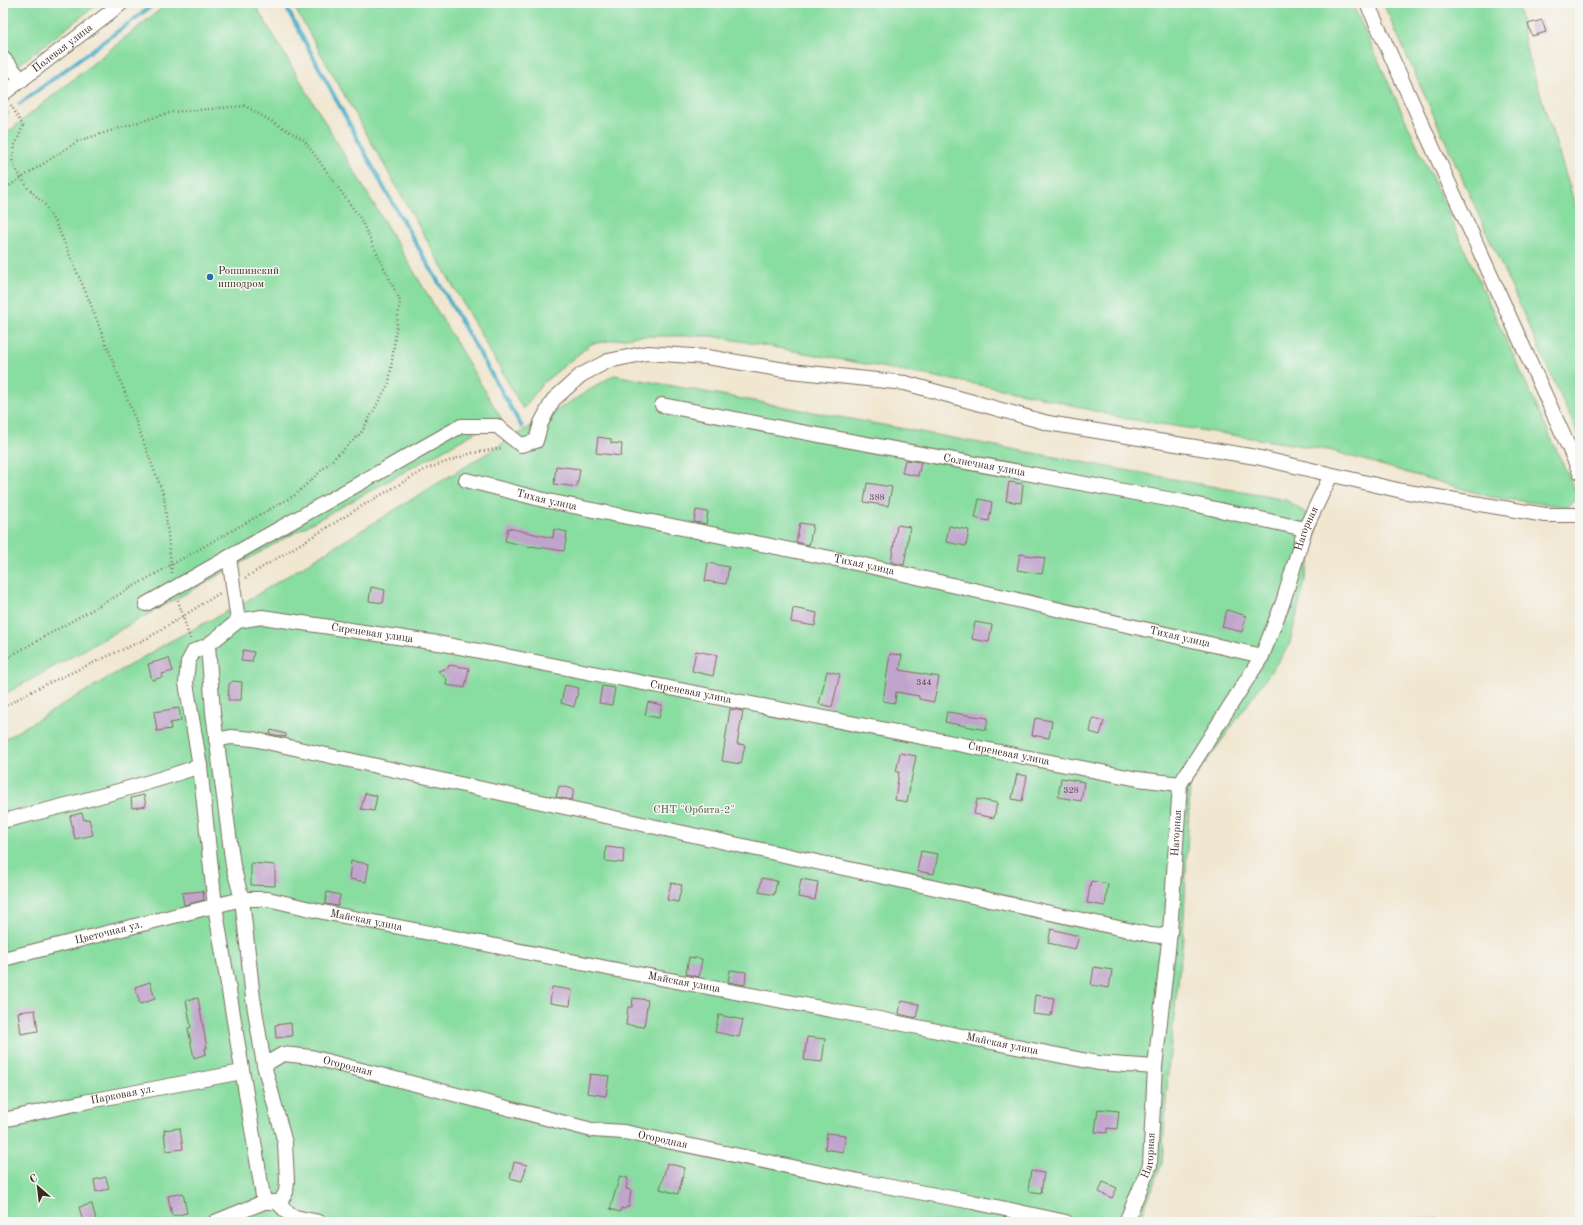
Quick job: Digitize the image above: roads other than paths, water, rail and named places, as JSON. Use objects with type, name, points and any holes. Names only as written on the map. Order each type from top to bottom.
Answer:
[{"type":"street","name":"Полевая улица","points":[[4,94],[122,3]]},
{"type":"street","points":[[1367,3],[1580,472]]},
{"type":"street","points":[[3,58],[22,80]]},
{"type":"street","points":[[146,604],[461,426],[497,426],[521,445],[536,441],[541,422],[553,400],[581,375],[608,361],[647,353],[707,357],[791,371],[905,383],[1048,423],[1256,457],[1402,491],[1545,516],[1580,514]]},
{"type":"street","name":"Солнечная улица","points":[[662,405],[799,432],[1184,502],[1305,529]]},
{"type":"street","name":"Нагорная","points":[[1126,1222],[1150,1165],[1155,1067],[1170,932],[1180,784],[1262,656],[1283,602],[1305,529],[1332,475]]},
{"type":"street","name":"Тихая улица","points":[[466,480],[548,501],[860,564],[1262,656]]},
{"type":"street","points":[[229,557],[238,621]]},
{"type":"street","name":"Сиреневая улица","points":[[200,766],[186,683],[188,662],[194,651],[208,645],[238,621],[262,617],[438,643],[1138,779],[1180,784]]},
{"type":"street","points":[[208,645],[216,740],[233,866],[242,900],[253,998],[264,1065],[285,1142],[287,1180],[286,1192],[279,1204]]},
{"type":"street","points":[[216,740],[231,737],[253,739],[1151,935],[1162,936],[1170,932]]},
{"type":"street","points":[[3,821],[72,805],[160,780],[200,766],[214,906],[264,1202]]},
{"type":"street","name":"Майская улица","points":[[214,906],[242,900],[268,899],[323,912],[622,971],[880,1019],[1098,1063],[1155,1067]]},
{"type":"street","name":"Цветочная ул.","points":[[3,959],[214,906]]},
{"type":"street","name":"Огородная","points":[[264,1065],[283,1054],[311,1057],[592,1130],[624,1132],[1066,1222]]},
{"type":"street","name":"Парковая ул.","points":[[3,1120],[92,1100],[242,1072]]},
{"type":"street","points":[[215,1222],[264,1202],[277,1202],[291,1216],[319,1222]]},
{"type":"waterway","points":[[19,104],[156,3]]},
{"type":"waterway","points":[[284,3],[384,188],[522,427]]},
{"type":"waterway","points":[[3,116],[7,113]]},
{"type":"place","name":"Ропшинский ипподром","points":[[210,277]]},
{"type":"park label","name":"СНТ \"Орбита-2\"","points":[[694,810]]}]
